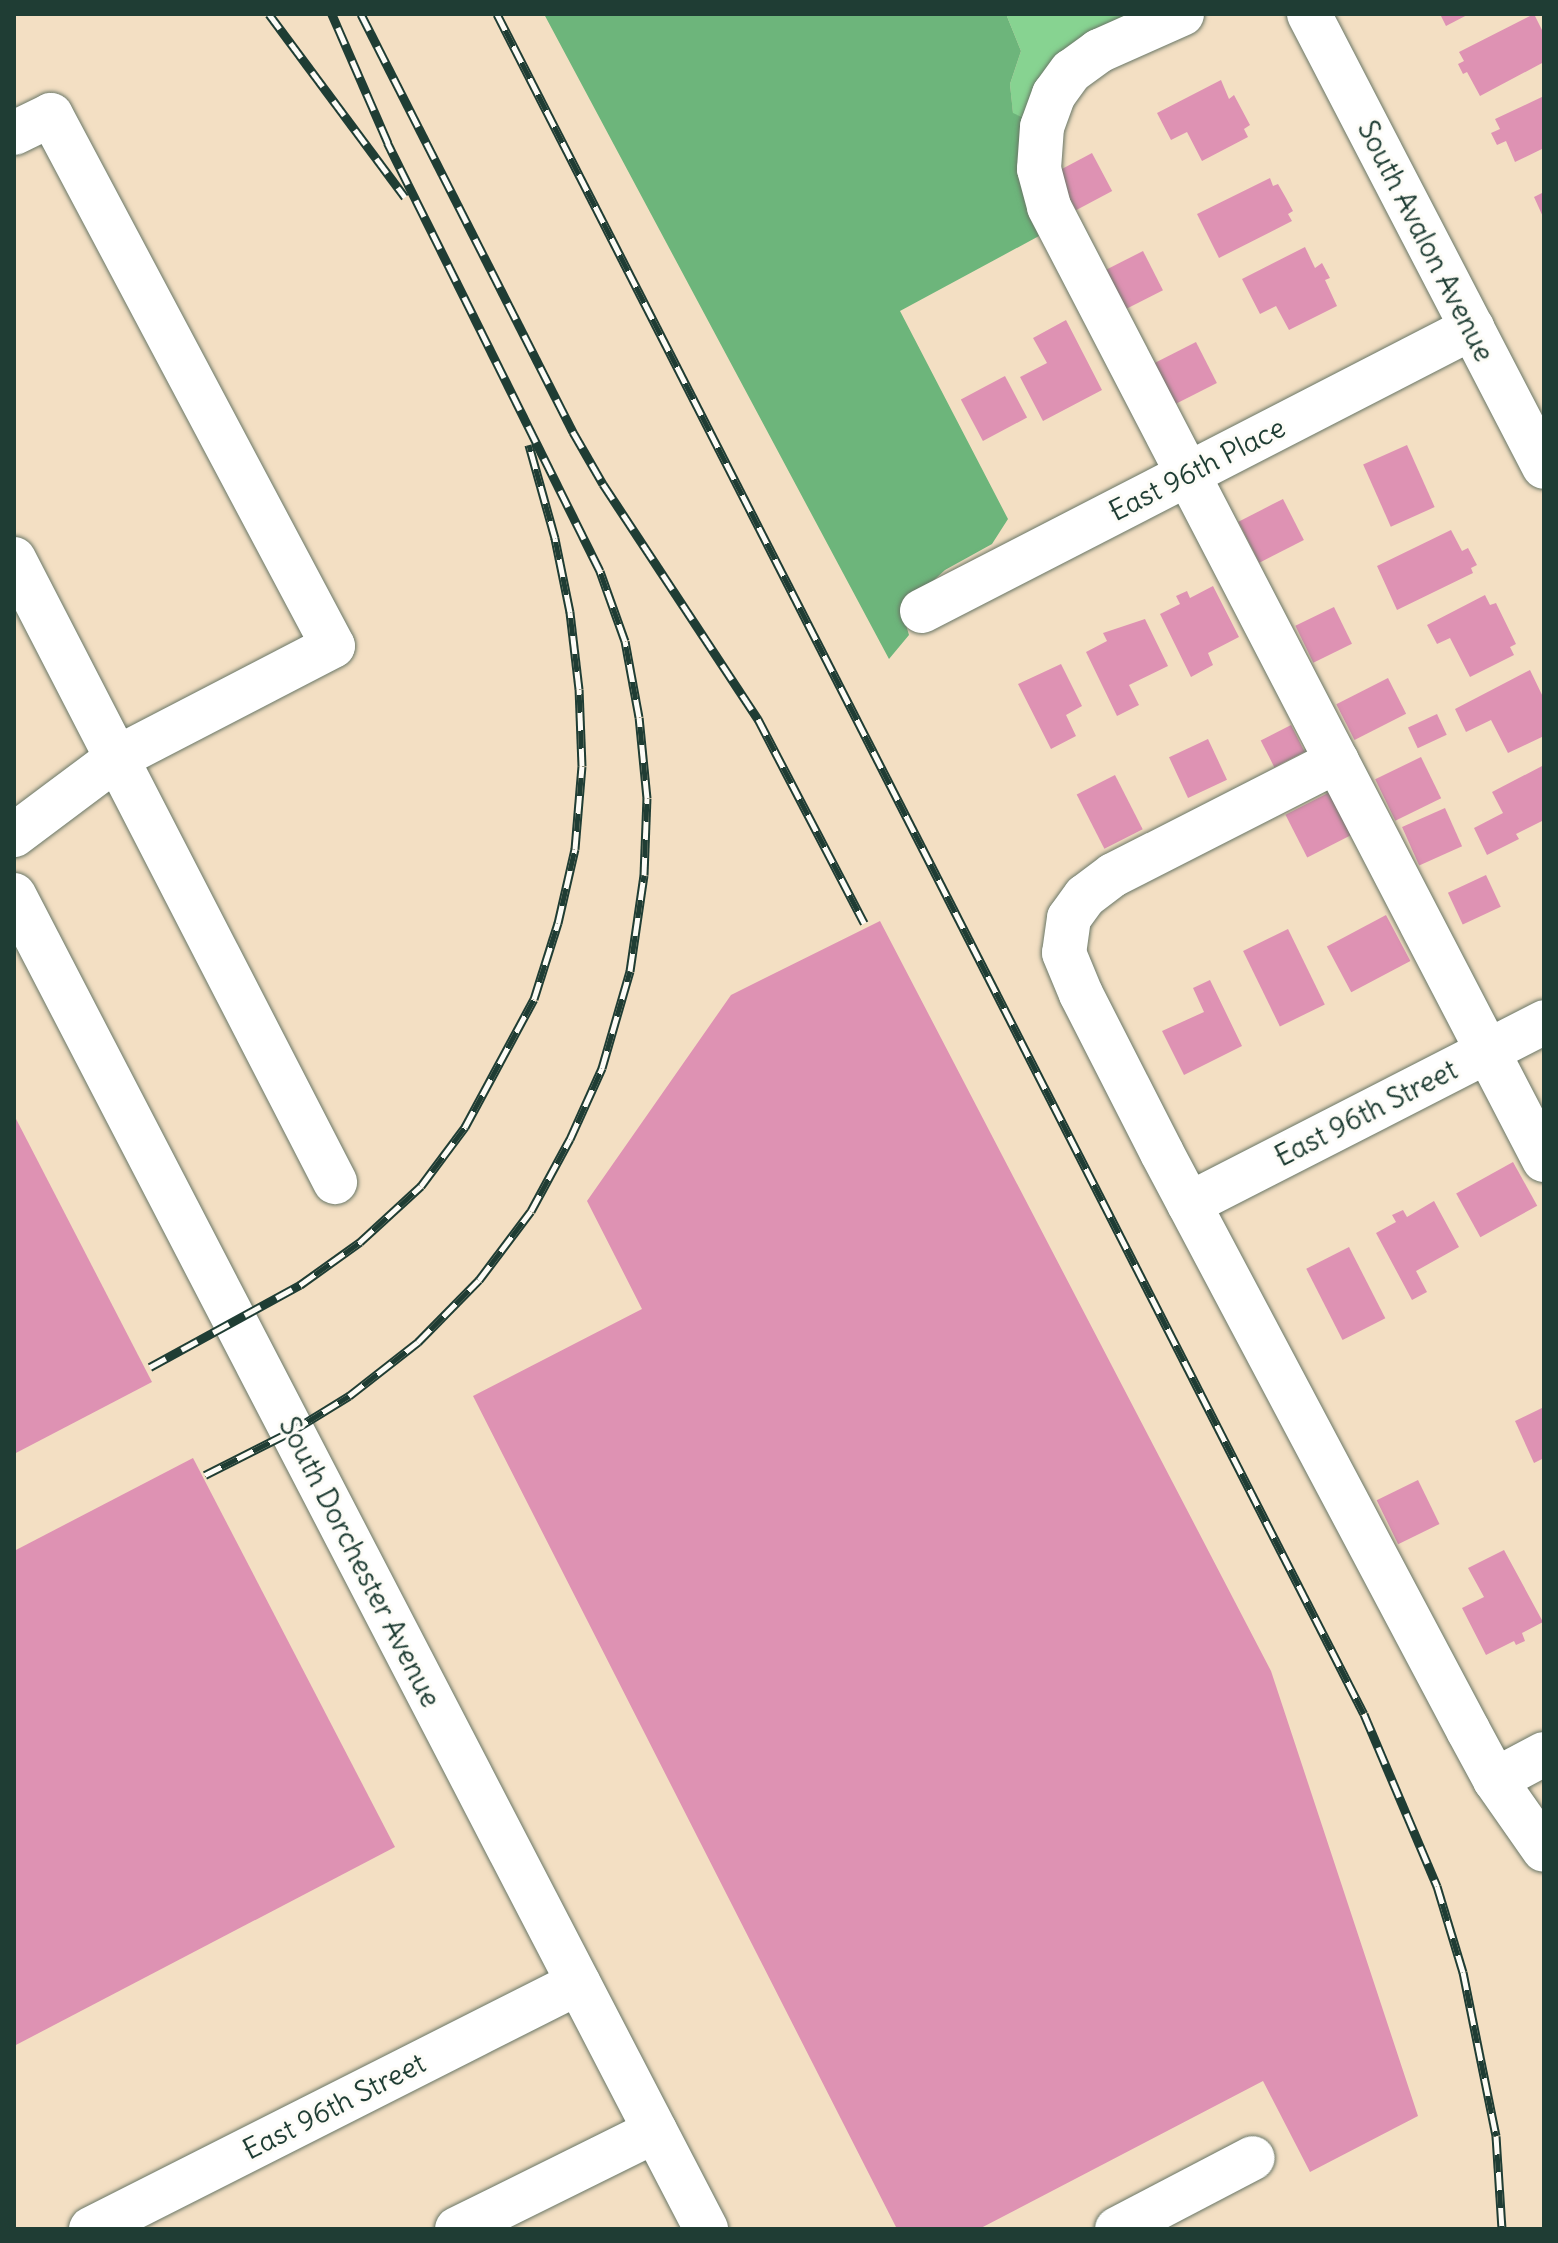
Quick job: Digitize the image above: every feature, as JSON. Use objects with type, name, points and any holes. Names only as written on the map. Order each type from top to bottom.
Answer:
[{"type":"street","points":[[1182,14],[1099,51],[1071,71],[1054,94],[1042,127],[1039,169],[1049,207],[1544,1160]]},
{"type":"street","name":"South Avalon Avenue","points":[[1309,14],[1544,467]]},
{"type":"street","points":[[14,133],[51,115],[333,646],[117,758],[14,835]]},
{"type":"street","name":"East 96th Place","points":[[922,611],[1472,328]]},
{"type":"street","points":[[14,559],[335,1182]]},
{"type":"street","points":[[1337,761],[1113,875],[1085,896],[1069,918],[1064,953],[1081,994],[1189,1204],[1495,1780],[1544,1850]]},
{"type":"street","name":"South Dorchester Avenue","points":[[14,895],[706,2229]]},
{"type":"street","name":"East 96th Street","points":[[1189,1204],[1544,1022]]},
{"type":"street","points":[[1495,1780],[1544,1754]]},
{"type":"street","name":"East 96th Street","points":[[91,2229],[578,1983]]},
{"type":"street","points":[[457,2229],[655,2131]]},
{"type":"street","points":[[1117,2229],[1253,2158]]},
{"type":"green space","points":[[544,14],[1006,14],[1021,51],[1010,84],[1013,113],[1026,119],[1029,195],[1039,236],[900,311],[1008,519],[992,544],[945,570],[911,601],[904,618],[909,635],[889,659]]},
{"type":"green space","points":[[1006,14],[1144,14],[1026,119],[1013,114],[1010,84],[1021,51]]},
{"type":"building","points":[[1440,14],[1469,14],[1446,26]]},
{"type":"building","points":[[1534,14],[1544,34],[1544,62],[1480,96],[1467,72],[1463,74],[1458,64],[1464,61],[1459,52]]},
{"type":"building","points":[[1221,80],[1229,99],[1234,95],[1250,125],[1244,129],[1248,137],[1202,161],[1187,132],[1171,140],[1157,113]]},
{"type":"building","points":[[1544,96],[1544,148],[1515,162],[1506,141],[1497,145],[1491,133],[1500,129],[1495,119]]},
{"type":"building","points":[[1092,153],[1112,191],[1076,210],[1056,172]]},
{"type":"building","points":[[1270,178],[1273,186],[1278,184],[1293,211],[1288,214],[1292,221],[1219,258],[1197,214]]},
{"type":"building","points":[[1544,192],[1544,219],[1534,197]]},
{"type":"building","points":[[1305,247],[1315,268],[1322,263],[1330,278],[1325,280],[1337,306],[1289,330],[1276,306],[1260,314],[1242,279]]},
{"type":"building","points":[[1143,251],[1163,290],[1126,309],[1106,270]]},
{"type":"building","points":[[1066,320],[1102,390],[1043,421],[1020,377],[1047,363],[1033,338]]},
{"type":"building","points":[[1196,342],[1217,383],[1175,404],[1154,363]]},
{"type":"building","points":[[1005,376],[1027,417],[983,441],[961,399]]},
{"type":"building","points":[[1407,445],[1435,507],[1391,527],[1363,465]]},
{"type":"building","points":[[1283,499],[1304,540],[1259,563],[1238,522]]},
{"type":"building","points":[[1451,530],[1462,551],[1468,548],[1477,565],[1471,568],[1473,573],[1397,610],[1377,566]]},
{"type":"building","points":[[1213,586],[1239,637],[1208,653],[1213,665],[1191,677],[1160,614],[1180,604],[1176,596],[1187,591],[1190,598]]},
{"type":"building","points":[[1485,595],[1490,605],[1496,603],[1516,644],[1510,647],[1514,655],[1470,677],[1450,638],[1437,644],[1427,625]]},
{"type":"building","points":[[1334,607],[1352,644],[1313,663],[1295,626]]},
{"type":"building","points":[[1145,619],[1168,666],[1129,685],[1139,705],[1117,716],[1086,652],[1107,641],[1103,633]]},
{"type":"building","points":[[1061,664],[1082,706],[1066,715],[1076,736],[1051,749],[1018,684]]},
{"type":"building","points":[[1530,670],[1544,699],[1544,736],[1508,753],[1491,720],[1466,732],[1455,709]]},
{"type":"building","points":[[1388,678],[1406,714],[1354,740],[1336,704]]},
{"type":"building","points":[[1437,714],[1447,735],[1418,748],[1408,728]]},
{"type":"building","points":[[1291,725],[1305,752],[1274,767],[1261,740]]},
{"type":"building","points":[[1208,739],[1227,780],[1188,798],[1169,757]]},
{"type":"building","points":[[1421,757],[1441,798],[1395,821],[1375,779]]},
{"type":"building","points":[[1544,765],[1544,820],[1516,834],[1519,839],[1487,855],[1474,828],[1503,813],[1492,792]]},
{"type":"building","points":[[1115,775],[1143,829],[1104,849],[1077,795]]},
{"type":"building","points":[[1330,792],[1352,835],[1307,857],[1285,815]]},
{"type":"building","points":[[1445,808],[1462,846],[1419,865],[1402,827]]},
{"type":"building","points":[[1486,875],[1501,907],[1463,924],[1448,893]]},
{"type":"building","points":[[1386,915],[1410,961],[1351,992],[1327,946]]},
{"type":"building","points":[[880,921],[1271,1671],[1418,2116],[1310,2172],[1263,2081],[979,2229],[897,2229],[473,1396],[642,1309],[587,1201],[731,995]]},
{"type":"building","points":[[1288,929],[1325,1004],[1280,1026],[1243,951]]},
{"type":"building","points":[[1210,980],[1242,1046],[1184,1075],[1162,1031],[1204,1012],[1193,988]]},
{"type":"building","points":[[14,1115],[152,1382],[14,1454]]},
{"type":"building","points":[[1513,1162],[1537,1206],[1480,1237],[1456,1194]]},
{"type":"building","points":[[1434,1201],[1459,1247],[1416,1271],[1427,1292],[1412,1300],[1376,1233],[1396,1222],[1392,1215],[1403,1210],[1407,1217]]},
{"type":"building","points":[[1349,1247],[1385,1318],[1343,1340],[1306,1269]]},
{"type":"building","points":[[1544,1407],[1544,1458],[1534,1463],[1515,1421]]},
{"type":"building","points":[[193,1458],[395,1847],[14,2046],[14,1551]]},
{"type":"building","points":[[1418,1480],[1439,1524],[1398,1544],[1377,1500]]},
{"type":"building","points":[[1504,1550],[1543,1622],[1522,1633],[1525,1641],[1516,1645],[1514,1641],[1486,1655],[1462,1608],[1484,1597],[1468,1568]]},
{"type":"railway","points":[[269,14],[405,197]]},
{"type":"railway","points":[[205,1475],[292,1431],[349,1396],[418,1342],[479,1280],[531,1211],[570,1139],[602,1068],[630,971],[644,875],[647,798],[639,717],[625,641],[600,571],[388,143],[332,14]]},
{"type":"railway","points":[[361,14],[573,432],[603,484],[758,719],[864,923]]},
{"type":"railway","points":[[497,14],[1364,1714],[1437,1886],[1463,1972],[1496,2136],[1502,2229]]},
{"type":"railway","points":[[150,1367],[300,1285],[360,1242],[421,1186],[465,1127],[534,999],[558,923],[575,849],[582,766],[579,689],[570,612],[555,538],[529,445]]}]
